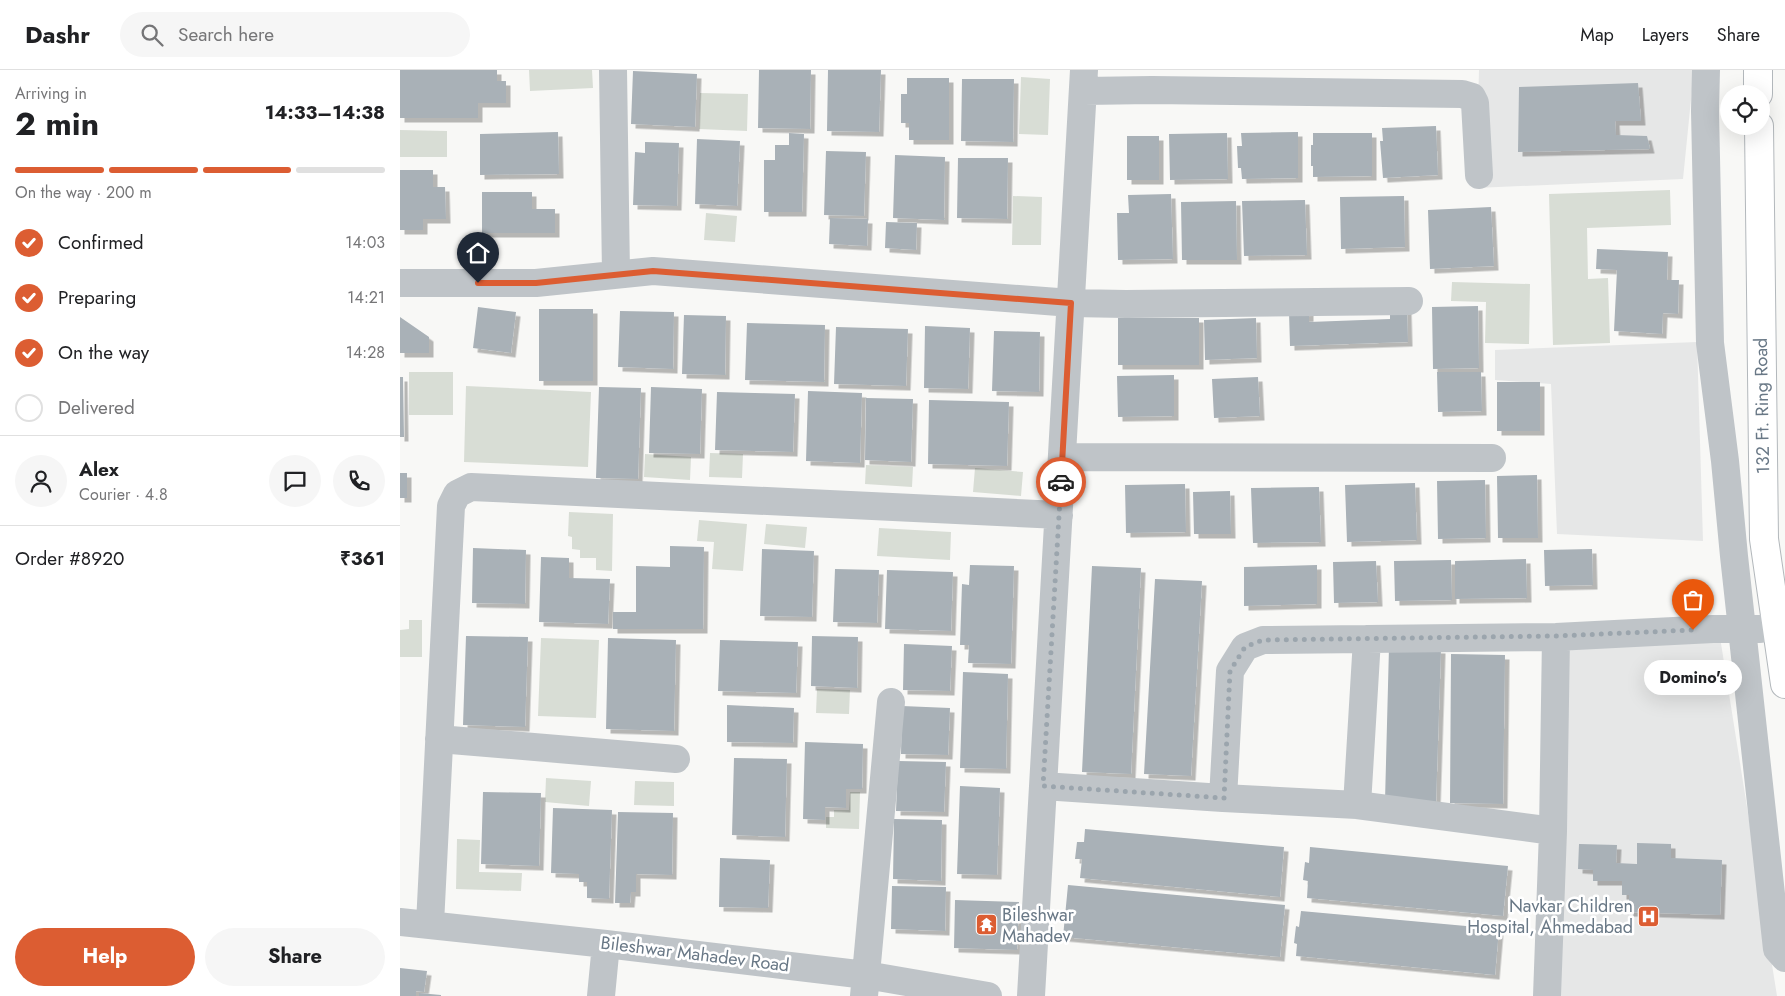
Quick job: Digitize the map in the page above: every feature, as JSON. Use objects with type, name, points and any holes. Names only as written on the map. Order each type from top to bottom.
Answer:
[{"type":"main road","points":[[1758,70],[1758,85]]},
{"type":"main road","name":"132 Ft. Ring Road","points":[[1759,135],[1764,539],[1785,684]]},
{"type":"street","points":[[613,70],[616,274]]},
{"type":"street","points":[[1706,70],[1705,120],[1710,343],[1725,461],[1777,949],[1785,958]]},
{"type":"street","points":[[1031,996],[1084,80],[1152,90],[1462,94],[1472,97],[1475,103],[1479,175]]},
{"type":"street","points":[[400,283],[536,283],[653,271],[1071,303],[1410,300]]},
{"type":"street","points":[[1062,457],[1492,458]]},
{"type":"street","points":[[430,924],[451,506],[457,494],[471,487],[1059,515]]},
{"type":"street","points":[[1224,798],[1230,671],[1245,647],[1263,640],[1556,636],[1777,629]]},
{"type":"street","points":[[1547,996],[1553,831],[1556,636]]},
{"type":"street","points":[[1357,805],[1367,639]]},
{"type":"street","points":[[865,985],[891,702]]},
{"type":"street","points":[[438,738],[676,759]]},
{"type":"street","points":[[1043,786],[1357,805],[1553,831]]},
{"type":"street","name":"Bileshwar Mahadev Road","points":[[400,922],[606,944],[865,985],[988,996]]},
{"type":"street","points":[[601,996],[606,944]]},
{"type":"shaded area","points":[[529,70],[592,70],[593,88],[530,91]]},
{"type":"shaded area","points":[[1479,70],[1694,70],[1683,179],[1476,188]]},
{"type":"shaded area","points":[[1021,77],[1050,79],[1048,135],[1019,134]]},
{"type":"shaded area","points":[[700,93],[748,94],[747,131],[699,129]]},
{"type":"shaded area","points":[[400,130],[447,131],[447,157],[400,157]]},
{"type":"shaded area","points":[[1670,190],[1671,225],[1587,228],[1588,279],[1608,278],[1610,343],[1553,345],[1549,194]]},
{"type":"shaded area","points":[[1013,196],[1042,197],[1041,245],[1012,245]]},
{"type":"shaded area","points":[[706,213],[737,216],[735,242],[704,240]]},
{"type":"shaded area","points":[[1452,282],[1530,284],[1529,344],[1485,343],[1486,302],[1451,301]]},
{"type":"shaded area","points":[[1697,342],[1703,541],[1557,534],[1551,384],[1495,380],[1495,350]]},
{"type":"shaded area","points":[[409,372],[453,372],[453,415],[409,415]]},
{"type":"shaded area","points":[[466,386],[591,392],[588,467],[464,462]]},
{"type":"shaded area","points":[[710,453],[743,454],[742,478],[709,477]]},
{"type":"shaded area","points":[[645,454],[691,457],[690,480],[644,477]]},
{"type":"shaded area","points":[[866,465],[913,467],[912,487],[865,484]]},
{"type":"shaded area","points":[[975,468],[1023,472],[1021,496],[973,492]]},
{"type":"shaded area","points":[[569,512],[613,514],[612,571],[596,570],[596,558],[580,558],[580,550],[572,549],[572,537],[568,536]]},
{"type":"shaded area","points":[[699,520],[747,524],[743,571],[712,569],[714,542],[697,541]]},
{"type":"shaded area","points":[[766,524],[807,527],[805,548],[764,544]]},
{"type":"shaded area","points":[[879,528],[951,532],[950,560],[877,556]]},
{"type":"shaded area","points":[[409,620],[422,620],[422,657],[400,657],[400,630],[409,629]]},
{"type":"shaded area","points":[[1568,629],[1720,637],[1777,996],[1559,996]]},
{"type":"shaded area","points":[[541,638],[599,640],[596,718],[538,716]]},
{"type":"shaded area","points":[[817,689],[850,690],[849,714],[816,713]]},
{"type":"shaded area","points":[[546,778],[591,781],[589,806],[545,802]]},
{"type":"shaded area","points":[[635,781],[674,782],[674,806],[634,805]]},
{"type":"shaded area","points":[[850,792],[860,792],[859,829],[826,828],[826,817],[834,817],[834,810],[849,810]]},
{"type":"shaded area","points":[[457,839],[480,840],[479,872],[522,873],[521,891],[456,889]]},
{"type":"building","points":[[400,70],[497,70],[497,81],[506,81],[506,103],[478,103],[478,118],[400,118]]},
{"type":"building","points":[[759,70],[811,70],[810,129],[758,128]]},
{"type":"building","points":[[828,70],[881,70],[879,132],[827,131]]},
{"type":"building","points":[[633,71],[697,74],[695,127],[631,124]]},
{"type":"building","points":[[907,78],[949,78],[949,140],[909,140],[909,123],[901,123],[901,94],[907,94]]},
{"type":"building","points":[[962,79],[1014,79],[1013,142],[961,141]]},
{"type":"building","points":[[1638,83],[1641,121],[1615,121],[1616,135],[1647,136],[1650,149],[1518,152],[1519,87]]},
{"type":"building","points":[[1436,126],[1438,175],[1383,178],[1380,141],[1383,141],[1382,128]]},
{"type":"building","points":[[558,132],[559,174],[480,175],[480,134]]},
{"type":"building","points":[[1298,132],[1298,178],[1242,179],[1241,168],[1238,168],[1237,146],[1242,146],[1241,133]]},
{"type":"building","points":[[789,133],[804,134],[802,212],[764,212],[764,160],[775,160],[775,145],[789,145]]},
{"type":"building","points":[[1227,133],[1228,179],[1170,180],[1169,134]]},
{"type":"building","points":[[1313,133],[1372,133],[1372,176],[1313,177],[1311,145],[1313,145]]},
{"type":"building","points":[[1127,136],[1159,136],[1159,180],[1127,180]]},
{"type":"building","points":[[697,139],[740,141],[737,206],[695,204]]},
{"type":"building","points":[[645,142],[679,143],[677,206],[633,205],[635,152],[645,153]]},
{"type":"building","points":[[826,151],[866,152],[864,216],[824,215]]},
{"type":"building","points":[[895,155],[945,157],[944,220],[893,218]]},
{"type":"building","points":[[958,158],[1008,158],[1007,219],[957,218]]},
{"type":"building","points":[[400,170],[433,170],[433,187],[445,187],[446,219],[423,219],[423,230],[400,230]]},
{"type":"building","points":[[482,192],[532,192],[532,209],[555,209],[555,233],[482,233]]},
{"type":"building","points":[[1171,194],[1173,259],[1118,260],[1117,213],[1129,213],[1128,195]]},
{"type":"building","points":[[1404,196],[1405,247],[1341,249],[1340,197]]},
{"type":"building","points":[[1305,200],[1307,255],[1244,256],[1242,201]]},
{"type":"building","points":[[1236,201],[1237,260],[1182,260],[1181,202]]},
{"type":"building","points":[[1491,207],[1494,266],[1430,269],[1428,210]]},
{"type":"building","points":[[830,218],[868,219],[867,246],[829,244]]},
{"type":"building","points":[[886,222],[917,223],[916,250],[885,248]]},
{"type":"building","points":[[1597,249],[1668,252],[1667,280],[1679,280],[1678,314],[1663,313],[1662,334],[1614,331],[1617,270],[1596,269]]},
{"type":"building","points":[[1478,306],[1479,368],[1433,369],[1432,307]]},
{"type":"building","points":[[478,307],[516,312],[511,353],[473,348]]},
{"type":"building","points":[[1390,308],[1407,308],[1408,342],[1290,346],[1289,312],[1309,311],[1309,322],[1390,319]]},
{"type":"building","points":[[539,309],[593,309],[593,381],[539,381]]},
{"type":"building","points":[[620,311],[674,312],[673,369],[618,367]]},
{"type":"building","points":[[684,315],[726,316],[725,375],[682,374]]},
{"type":"building","points":[[400,317],[429,337],[429,353],[400,353]]},
{"type":"building","points":[[1118,318],[1199,318],[1199,365],[1118,365]]},
{"type":"building","points":[[1256,318],[1257,358],[1205,360],[1204,320]]},
{"type":"building","points":[[747,323],[825,325],[824,382],[745,380]]},
{"type":"building","points":[[925,326],[970,328],[968,389],[924,388]]},
{"type":"building","points":[[836,327],[908,329],[906,386],[834,384]]},
{"type":"building","points":[[994,331],[1040,332],[1039,392],[992,391]]},
{"type":"building","points":[[1437,372],[1481,372],[1482,411],[1438,412]]},
{"type":"building","points":[[1174,375],[1174,416],[1118,417],[1117,376]]},
{"type":"building","points":[[400,377],[403,377],[404,437],[400,437]]},
{"type":"building","points":[[1258,377],[1260,416],[1214,418],[1212,379]]},
{"type":"building","points":[[1497,382],[1540,382],[1540,431],[1497,431]]},
{"type":"building","points":[[599,387],[641,388],[638,479],[596,478]]},
{"type":"building","points":[[651,387],[702,389],[700,454],[649,453]]},
{"type":"building","points":[[808,391],[862,393],[860,463],[806,461]]},
{"type":"building","points":[[717,392],[795,394],[793,452],[715,450]]},
{"type":"building","points":[[866,398],[913,399],[911,462],[865,460]]},
{"type":"building","points":[[929,400],[1009,402],[1007,466],[928,464]]},
{"type":"building","points":[[400,473],[407,473],[407,498],[400,498]]},
{"type":"building","points":[[1537,475],[1538,538],[1498,538],[1497,476]]},
{"type":"building","points":[[1485,480],[1486,538],[1438,539],[1437,481]]},
{"type":"building","points":[[1415,483],[1417,540],[1347,542],[1345,485]]},
{"type":"building","points":[[1185,484],[1186,532],[1126,533],[1125,485]]},
{"type":"building","points":[[1319,487],[1321,542],[1253,543],[1251,488]]},
{"type":"building","points":[[1230,491],[1231,534],[1194,534],[1193,492]]},
{"type":"building","points":[[670,546],[704,547],[703,629],[613,629],[613,612],[636,612],[636,566],[670,567]]},
{"type":"building","points":[[473,548],[526,550],[525,604],[472,603]]},
{"type":"building","points":[[762,549],[814,551],[812,617],[760,616]]},
{"type":"building","points":[[1592,549],[1593,585],[1545,586],[1544,550]]},
{"type":"building","points":[[541,557],[569,558],[569,578],[610,579],[608,624],[539,622]]},
{"type":"building","points":[[1526,559],[1527,598],[1455,599],[1455,561]]},
{"type":"building","points":[[1451,560],[1452,600],[1395,601],[1394,561]]},
{"type":"building","points":[[1376,561],[1378,602],[1334,603],[1333,562]]},
{"type":"building","points":[[970,565],[1014,566],[1011,664],[968,663],[969,645],[960,645],[962,584],[969,585]]},
{"type":"building","points":[[1317,565],[1317,604],[1244,606],[1244,567]]},
{"type":"building","points":[[1092,566],[1141,568],[1131,774],[1082,772]]},
{"type":"building","points":[[835,569],[879,570],[877,623],[833,622]]},
{"type":"building","points":[[887,570],[953,572],[951,631],[885,629]]},
{"type":"building","points":[[1155,579],[1202,581],[1191,776],[1144,774]]},
{"type":"building","points":[[466,636],[528,637],[525,727],[463,725]]},
{"type":"building","points":[[812,636],[858,637],[857,688],[811,686]]},
{"type":"building","points":[[608,638],[676,640],[674,731],[606,729]]},
{"type":"building","points":[[720,640],[798,642],[796,693],[718,691]]},
{"type":"building","points":[[904,644],[952,646],[950,691],[903,690]]},
{"type":"building","points":[[1389,647],[1441,649],[1436,803],[1385,801]]},
{"type":"building","points":[[1451,654],[1505,655],[1503,804],[1450,803]]},
{"type":"building","points":[[963,672],[1008,674],[1006,769],[960,768]]},
{"type":"building","points":[[727,705],[794,708],[793,743],[727,742]]},
{"type":"building","points":[[902,706],[950,708],[948,755],[901,754]]},
{"type":"building","points":[[805,742],[863,744],[862,789],[846,789],[846,808],[825,807],[825,820],[803,819]]},
{"type":"building","points":[[734,758],[787,759],[785,837],[732,835]]},
{"type":"building","points":[[898,761],[946,762],[944,812],[896,811]]},
{"type":"building","points":[[960,786],[1000,788],[997,875],[957,874]]},
{"type":"building","points":[[483,792],[541,793],[539,866],[481,864]]},
{"type":"building","points":[[553,808],[612,810],[609,899],[587,898],[587,882],[579,882],[579,874],[551,873]]},
{"type":"building","points":[[618,812],[673,813],[672,875],[636,874],[636,892],[631,892],[630,903],[615,903]]},
{"type":"building","points":[[894,819],[942,820],[941,881],[893,879]]},
{"type":"building","points":[[1085,829],[1284,847],[1280,897],[1080,878],[1082,859],[1075,859],[1077,842],[1084,842]]},
{"type":"building","points":[[1637,843],[1671,844],[1671,858],[1722,860],[1720,915],[1629,912],[1629,895],[1622,895],[1622,881],[1593,881],[1593,870],[1578,869],[1579,844],[1617,845],[1616,863],[1637,864]]},
{"type":"building","points":[[1310,847],[1508,866],[1503,916],[1307,898],[1308,881],[1303,880],[1305,862],[1309,863]]},
{"type":"building","points":[[720,858],[770,860],[768,908],[719,907]]},
{"type":"building","points":[[1068,885],[1285,905],[1280,957],[1063,937]]},
{"type":"building","points":[[892,886],[946,887],[945,931],[891,929]]},
{"type":"building","name":"Bileshwar Mahadev","points":[[955,900],[1019,902],[1017,950],[954,948]]},
{"type":"building","points":[[1301,911],[1499,929],[1495,975],[1296,956],[1297,944],[1294,943],[1296,926],[1299,927]]},
{"type":"building","points":[[400,968],[427,971],[424,992],[416,991],[416,996],[400,996]]},
{"type":"building","points":[[419,993],[441,995],[441,996],[419,996]]},
{"type":"way so far","points":[[1061,482],[1043,786],[1224,798],[1230,671],[1245,647],[1263,640],[1556,636],[1693,630]]},
{"type":"place","name":"Domino's","points":[[1693,630]]},
{"type":"place","name":"Navkar Children Hospital, Ahmedabad","points":[[1649,916]]},
{"type":"place","name":"Bileshwar Mahadev","points":[[986,925]]},
{"type":"route","points":[[478,283],[536,283],[653,271],[1071,303],[1061,482]]}]
